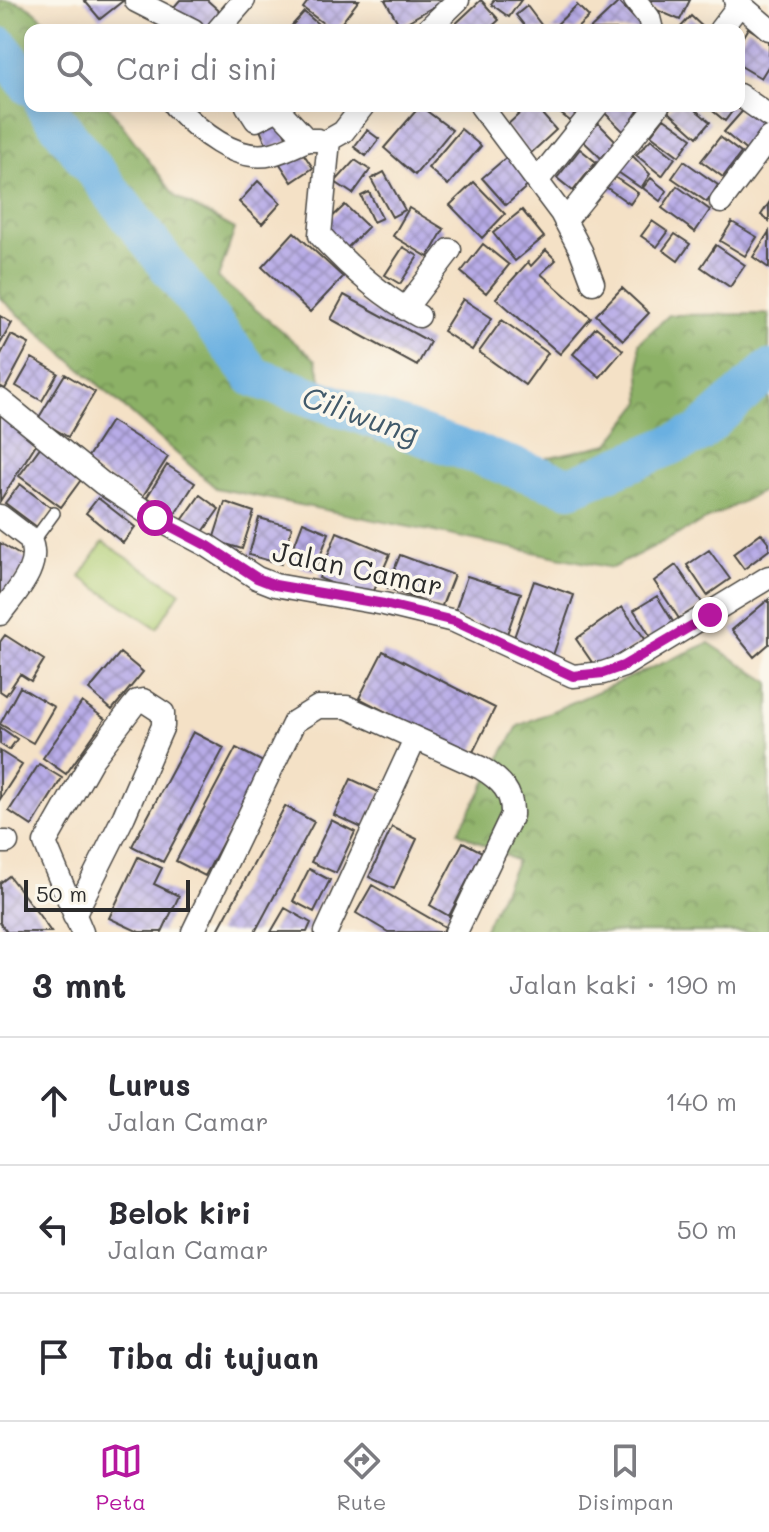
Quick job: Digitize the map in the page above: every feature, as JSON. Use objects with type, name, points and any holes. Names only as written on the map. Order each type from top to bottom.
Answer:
[{"type":"street","points":[[223,24],[244,0]]},
{"type":"street","points":[[437,24],[458,0]]},
{"type":"street","points":[[635,0],[650,24]]},
{"type":"street","points":[[136,1],[181,24]]},
{"type":"street","points":[[724,24],[737,2],[769,29]]},
{"type":"street","points":[[745,99],[769,116]]},
{"type":"street","points":[[181,112],[195,127],[236,151],[269,155],[343,132],[358,112]]},
{"type":"street","points":[[251,112],[256,120],[272,112]]},
{"type":"street","points":[[282,112],[318,140]]},
{"type":"street","points":[[486,112],[565,221],[593,283]]},
{"type":"street","points":[[538,180],[592,112]]},
{"type":"street","points":[[565,221],[653,112]]},
{"type":"street","points":[[721,202],[769,138]]},
{"type":"street","points":[[318,140],[320,235],[348,265],[412,313],[450,250]]},
{"type":"street","name":"Jalan Camar","points":[[0,400],[102,483],[257,578],[275,585],[371,601],[454,621],[573,676],[603,673],[623,666],[769,577]]},
{"type":"street","points":[[0,516],[32,543],[33,562],[26,578],[0,614]]},
{"type":"street","points":[[143,700],[163,713],[163,726],[78,924],[45,843],[92,760],[137,701],[143,700]]},
{"type":"street","points":[[193,932],[294,722],[318,707],[347,707],[495,776],[506,788],[513,801],[512,815],[456,932]]},
{"type":"street","points":[[326,932],[415,739]]},
{"type":"lane","points":[[32,543],[54,513]]},
{"type":"green space","points":[[0,0],[17,2],[30,8],[47,24],[24,24],[24,112],[112,112],[176,197],[235,229],[218,278],[316,360],[322,382],[395,433],[508,466],[609,444],[641,402],[639,343],[669,315],[769,314],[769,488],[612,568],[216,488],[0,298]]},
{"type":"green space","points":[[103,542],[180,592],[157,628],[80,577]]},
{"type":"green space","points":[[709,643],[769,682],[769,932],[483,932],[517,861],[458,832],[518,726]]},
{"type":"building","points":[[84,0],[124,0],[100,19]]},
{"type":"building","points":[[180,0],[207,0],[226,17],[220,24],[192,24],[174,7]]},
{"type":"building","points":[[309,0],[359,0],[341,24],[324,24],[303,8]]},
{"type":"building","points":[[385,0],[445,0],[403,24],[399,24]]},
{"type":"building","points":[[481,0],[499,20],[495,24],[455,24]]},
{"type":"building","points":[[494,0],[521,0],[509,17],[491,4]]},
{"type":"building","points":[[645,0],[690,0],[680,20],[643,4]]},
{"type":"building","points":[[619,2],[639,24],[595,24]]},
{"type":"building","points":[[577,5],[589,17],[581,24],[557,24]]},
{"type":"building","points":[[527,6],[540,24],[523,24],[516,15]]},
{"type":"building","points":[[304,12],[318,24],[293,24]]},
{"type":"building","points":[[691,16],[700,24],[684,24]]},
{"type":"building","points":[[748,28],[769,41],[769,65],[761,78],[745,69],[745,33]]},
{"type":"building","points":[[745,108],[769,127],[749,153],[724,132],[745,112]]},
{"type":"building","points":[[415,112],[428,112],[452,130],[415,175],[384,148]]},
{"type":"building","points":[[521,112],[540,112],[556,130],[530,154],[506,126]]},
{"type":"building","points":[[559,112],[584,112],[574,124]]},
{"type":"building","points":[[604,112],[637,112],[624,132]]},
{"type":"building","points":[[669,112],[698,112],[710,122],[697,137]]},
{"type":"building","points":[[714,112],[732,112],[725,121]]},
{"type":"building","points":[[277,116],[288,141],[268,149],[258,125]]},
{"type":"building","points":[[664,118],[692,138],[679,156],[651,135]]},
{"type":"building","points":[[598,123],[619,144],[603,160],[582,140]]},
{"type":"building","points":[[461,129],[481,146],[448,185],[428,168]]},
{"type":"building","points":[[367,130],[379,139],[366,156],[354,147]]},
{"type":"building","points":[[720,137],[741,153],[723,177],[701,161]]},
{"type":"building","points":[[651,139],[675,158],[662,176],[636,155]]},
{"type":"building","points":[[299,147],[313,168],[292,182],[278,161]]},
{"type":"building","points":[[580,149],[596,162],[573,191],[557,178]]},
{"type":"building","points":[[628,151],[650,174],[641,188],[615,170]]},
{"type":"building","points":[[508,156],[531,183],[506,205],[482,178]]},
{"type":"building","points":[[355,160],[370,170],[353,194],[335,182]]},
{"type":"building","points":[[684,161],[718,185],[707,202],[672,178]]},
{"type":"building","points":[[384,172],[405,210],[392,217],[371,179]]},
{"type":"building","points":[[610,174],[638,193],[630,204],[603,185]]},
{"type":"building","points":[[651,178],[667,191],[660,201],[643,188]]},
{"type":"building","points":[[258,181],[281,203],[262,224],[239,202]]},
{"type":"building","points":[[474,182],[505,214],[482,238],[450,205]]},
{"type":"building","points":[[677,186],[710,210],[695,232],[662,208]]},
{"type":"building","points":[[369,192],[382,218],[373,222],[361,196]]},
{"type":"building","points":[[769,203],[769,221],[761,215]]},
{"type":"building","points":[[345,205],[368,227],[346,249],[323,226]]},
{"type":"building","points":[[409,208],[444,229],[428,257],[393,236]]},
{"type":"building","points":[[522,210],[544,237],[515,261],[493,233]]},
{"type":"building","points":[[652,221],[668,232],[657,247],[641,236]]},
{"type":"building","points":[[732,222],[757,237],[745,256],[720,241]]},
{"type":"building","points":[[294,232],[343,277],[310,312],[262,267]]},
{"type":"building","points":[[769,232],[769,268],[753,257]]},
{"type":"building","points":[[675,234],[690,244],[678,261],[663,250]]},
{"type":"building","points":[[483,244],[509,265],[486,293],[461,272]]},
{"type":"building","points":[[716,245],[745,265],[730,287],[701,267]]},
{"type":"building","points":[[403,247],[418,256],[400,284],[385,275]]},
{"type":"building","points":[[546,250],[556,260],[541,274],[591,318],[560,354],[496,298],[528,262],[531,266]]},
{"type":"building","points":[[622,288],[649,313],[623,340],[596,315]]},
{"type":"building","points":[[344,295],[430,342],[417,366],[331,319]]},
{"type":"building","points":[[463,299],[492,318],[472,350],[443,331]]},
{"type":"building","points":[[0,316],[12,323],[0,344]]},
{"type":"building","points":[[502,320],[548,353],[525,385],[479,352]]},
{"type":"building","points":[[596,327],[623,350],[600,377],[573,354]]},
{"type":"building","points":[[11,335],[29,344],[5,389],[0,386],[0,356]]},
{"type":"building","points":[[32,358],[58,373],[42,401],[16,386]]},
{"type":"building","points":[[65,374],[95,392],[68,437],[38,419]]},
{"type":"building","points":[[3,413],[41,436],[0,501],[0,417]]},
{"type":"building","points":[[111,421],[168,457],[141,499],[84,463]]},
{"type":"building","points":[[44,442],[86,473],[61,507],[19,476]]},
{"type":"building","points":[[167,465],[195,483],[175,514],[147,497]]},
{"type":"building","points":[[20,484],[51,508],[37,527],[5,503]]},
{"type":"building","points":[[200,495],[219,509],[200,536],[181,522]]},
{"type":"building","points":[[98,498],[135,527],[123,543],[86,513]]},
{"type":"building","points":[[225,502],[254,512],[242,549],[213,540]]},
{"type":"building","points":[[259,518],[292,527],[281,564],[249,555]]},
{"type":"building","points":[[303,522],[329,533],[314,572],[288,562]]},
{"type":"building","points":[[337,532],[390,554],[370,600],[319,578]]},
{"type":"building","points":[[761,533],[769,543],[769,550],[744,569],[733,554]]},
{"type":"building","points":[[0,543],[28,560],[0,605]]},
{"type":"building","points":[[709,550],[730,579],[707,595],[687,565]]},
{"type":"building","points":[[400,555],[454,575],[441,608],[387,588]]},
{"type":"building","points":[[676,565],[703,604],[680,620],[654,581]]},
{"type":"building","points":[[467,576],[521,593],[507,634],[453,617]]},
{"type":"building","points":[[534,581],[574,595],[552,658],[512,643]]},
{"type":"building","points":[[657,596],[675,625],[652,639],[634,610]]},
{"type":"building","points":[[769,599],[769,644],[754,657],[732,630]]},
{"type":"building","points":[[622,607],[645,639],[598,671],[576,639]]},
{"type":"building","points":[[5,635],[44,660],[31,681],[20,674],[6,695],[0,691],[0,642]]},
{"type":"building","points":[[383,651],[495,708],[471,756],[359,698]]},
{"type":"building","points":[[120,653],[143,672],[112,710],[89,690]]},
{"type":"building","points":[[20,687],[54,707],[33,743],[0,724]]},
{"type":"building","points":[[82,702],[105,719],[66,774],[43,758]]},
{"type":"building","points":[[0,727],[17,739],[9,750],[0,744]]},
{"type":"building","points":[[193,732],[224,748],[163,862],[132,846]]},
{"type":"building","points":[[236,748],[265,763],[205,876],[176,861]]},
{"type":"building","points":[[0,751],[22,765],[0,799]]},
{"type":"building","points":[[39,764],[62,778],[32,826],[9,811]]},
{"type":"building","points":[[351,779],[381,793],[364,829],[334,815]]},
{"type":"building","points":[[285,806],[314,822],[255,932],[217,932]]},
{"type":"building","points":[[331,820],[355,832],[336,873],[311,862]]},
{"type":"building","points":[[392,827],[417,839],[394,889],[369,877]]},
{"type":"building","points":[[463,842],[482,852],[449,916],[430,905]]},
{"type":"building","points":[[138,857],[162,868],[154,884],[179,896],[162,932],[139,932],[109,918]]},
{"type":"building","points":[[309,869],[330,880],[314,912],[293,901]]},
{"type":"building","points":[[9,876],[51,932],[7,932],[0,923],[0,883]]},
{"type":"building","points":[[372,885],[445,927],[443,932],[388,932],[356,913]]},
{"type":"building","points":[[285,908],[311,923],[307,932],[271,932]]},
{"type":"waterway","name":"Ciliwung","points":[[0,47],[24,78]]},
{"type":"waterway","name":"Ciliwung","points":[[50,112],[254,377],[570,487],[698,434],[769,370]]},
{"type":"route","points":[[155,518],[208,546],[257,578],[275,585],[384,604],[454,621],[573,676],[603,673],[623,666],[710,615]]}]
